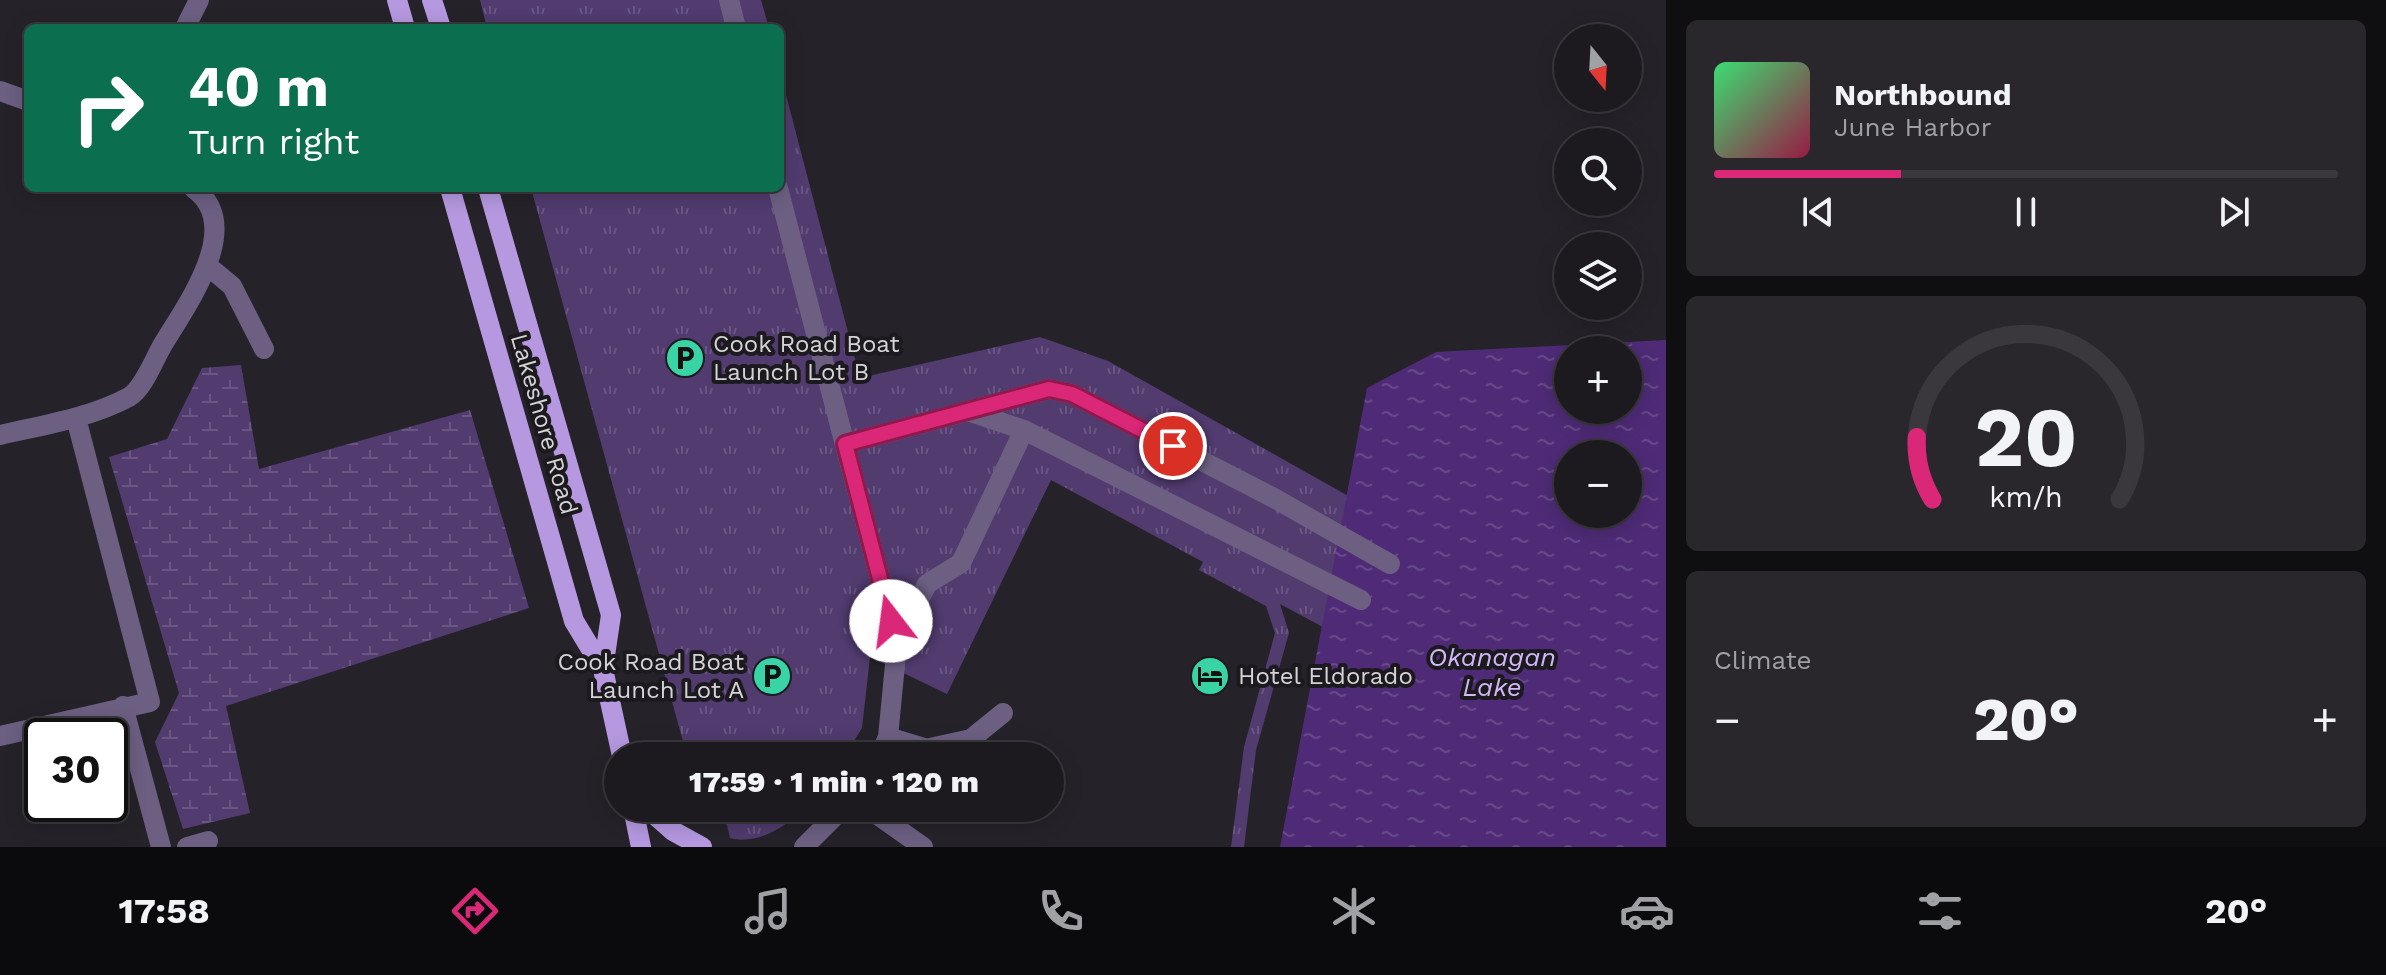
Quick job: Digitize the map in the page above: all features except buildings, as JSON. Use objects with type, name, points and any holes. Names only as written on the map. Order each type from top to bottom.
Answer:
[{"type":"main road","points":[[397,0],[404,24]]},
{"type":"main road","points":[[432,0],[440,24]]},
{"type":"main road","name":"Lakeshore Road","points":[[490,192],[611,615],[603,669]]},
{"type":"main road","name":"Lakeshore Road","points":[[452,194],[574,621],[603,669],[619,742]]},
{"type":"main road","points":[[636,822],[641,847]]},
{"type":"main road","points":[[663,822],[702,847]]},
{"type":"street","points":[[187,24],[199,0]]},
{"type":"street","points":[[729,0],[735,24]]},
{"type":"street","points":[[0,91],[24,100]]},
{"type":"street","points":[[0,435],[76,418],[133,395],[209,267],[215,233],[204,196],[198,192]]},
{"type":"street","points":[[779,192],[897,644]]},
{"type":"street","points":[[209,267],[232,286],[264,349]]},
{"type":"street","points":[[845,444],[1049,389],[1072,394],[1274,498],[1390,564]]},
{"type":"street","points":[[968,411],[1024,430],[1361,600]]},
{"type":"street","points":[[0,736],[150,702],[76,418]]},
{"type":"street","points":[[885,742],[897,644],[927,584],[961,563],[1024,430]]},
{"type":"street","points":[[123,706],[161,847]]},
{"type":"street","points":[[964,742],[1003,713]]},
{"type":"street","points":[[804,847],[829,822]]},
{"type":"street","points":[[888,822],[923,847]]},
{"type":"street","points":[[187,847],[208,841]]},
{"type":"green space","points":[[480,0],[761,0],[768,24],[486,24]]},
{"type":"green space","points":[[784,87],[860,378],[1040,337],[1108,361],[1546,607],[1504,724],[1280,604],[1289,633],[1256,750],[1244,847],[1231,847],[1244,747],[1275,633],[1266,606],[1199,570],[1203,562],[1051,480],[947,694],[870,657],[862,728],[854,742],[683,742],[532,192],[784,192]]},
{"type":"green space","points":[[241,365],[259,469],[470,410],[529,608],[226,706],[250,813],[183,829],[155,742],[179,693],[109,457],[167,439],[202,368]]},
{"type":"green space","points":[[723,822],[789,822],[761,837],[740,840],[730,838]]},
{"type":"water","name":"Okanagan Lake","points":[[1666,340],[1666,847],[1280,847],[1367,388],[1436,352],[1554,346],[1554,424],[1642,424],[1642,341]]},
{"type":"place","name":"Cook Road Boat Launch Lot B","points":[[685,358]]},
{"type":"place","name":"Cook Road Boat Launch Lot A","points":[[772,676]]},
{"type":"place","name":"Hotel Eldorado","points":[[1210,676]]},
{"type":"route","points":[[891,621],[845,444],[1049,389],[1072,394],[1173,446]]}]
